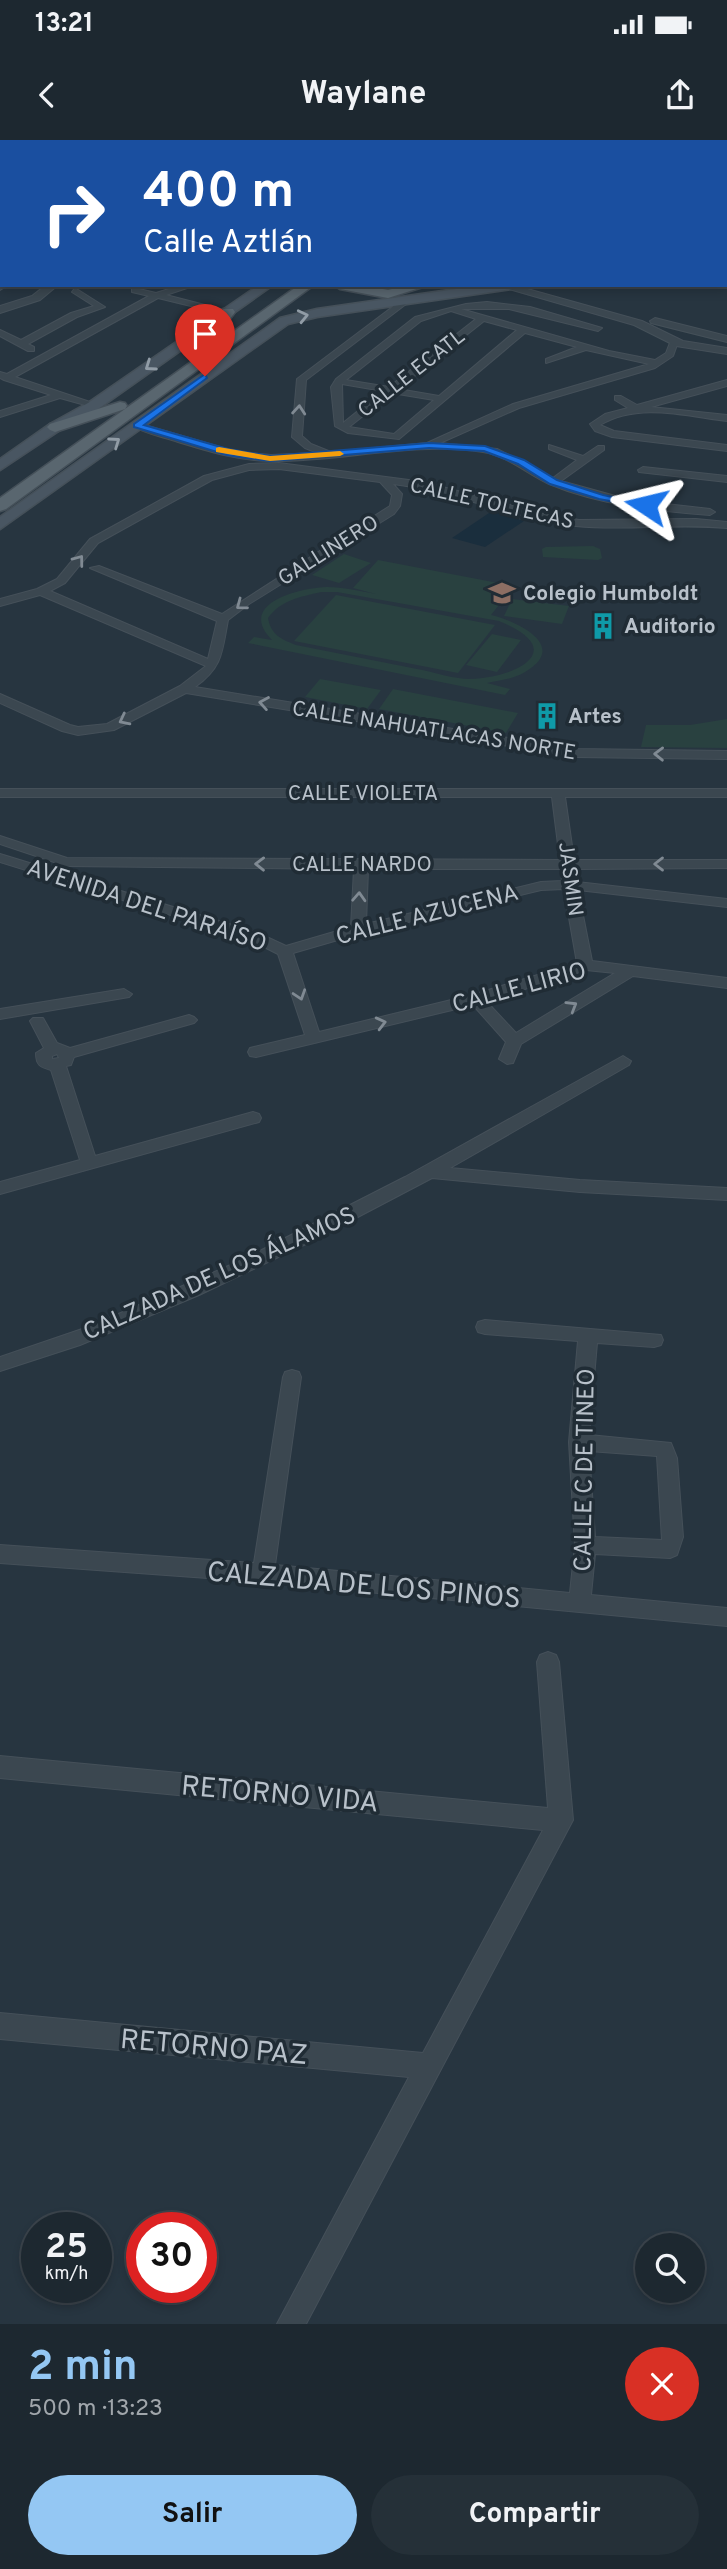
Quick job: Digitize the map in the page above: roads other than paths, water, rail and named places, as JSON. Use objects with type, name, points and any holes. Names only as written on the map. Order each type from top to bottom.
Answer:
[{"type":"main road","points":[[0,466],[55,427],[93,406],[264,287]]},
{"type":"main road","points":[[0,489],[201,351],[288,287]]},
{"type":"main road","points":[[0,506],[305,287]]},
{"type":"main road","points":[[351,287],[388,294],[415,287]]},
{"type":"main road","points":[[486,290],[512,287]]},
{"type":"main road","points":[[0,524],[275,326],[294,318],[512,287]]},
{"type":"main road","points":[[201,351],[228,312]]},
{"type":"main road","points":[[139,405],[227,360]]},
{"type":"main road","points":[[55,427],[120,406]]},
{"type":"main road","points":[[57,483],[85,444]]},
{"type":"street","points":[[0,310],[36,299],[51,287]]},
{"type":"street","points":[[136,287],[135,290],[228,312]]},
{"type":"street","points":[[3,376],[46,356],[157,295],[180,287]]},
{"type":"street","points":[[512,287],[727,339]]},
{"type":"street","points":[[512,287],[638,323],[674,342],[727,351]]},
{"type":"street","points":[[40,323],[101,307],[75,290]]},
{"type":"street","points":[[345,475],[333,467],[333,454],[308,446],[296,437],[302,379],[406,301]]},
{"type":"street","points":[[523,330],[394,438],[342,428],[338,424],[336,387],[340,381],[418,319],[448,308],[496,303],[598,328]]},
{"type":"street","points":[[448,308],[585,347],[646,368]]},
{"type":"street","points":[[15,344],[74,315]]},
{"type":"street","name":"CALLE ECATL","points":[[342,428],[481,319]]},
{"type":"street","points":[[25,328],[36,335]]},
{"type":"street","points":[[674,342],[701,333]]},
{"type":"street","points":[[0,334],[15,344],[46,356]]},
{"type":"street","points":[[429,445],[516,406],[658,363],[670,354],[674,342]]},
{"type":"street","points":[[549,361],[585,347]]},
{"type":"street","points":[[608,354],[658,363]]},
{"type":"street","points":[[3,376],[93,406]]},
{"type":"street","points":[[340,381],[442,399]]},
{"type":"street","points":[[727,383],[596,422],[596,427],[612,434],[727,448]]},
{"type":"street","points":[[589,384],[642,408],[727,418]]},
{"type":"street","points":[[0,414],[61,395]]},
{"type":"street","points":[[0,407],[10,411]]},
{"type":"street","name":"CALLE TOLTECAS","points":[[138,426],[252,457],[333,454],[429,445],[485,449],[521,462],[553,482],[602,498],[727,514]]},
{"type":"street","points":[[552,447],[585,460]]},
{"type":"street","points":[[553,482],[601,448]]},
{"type":"street","name":"GALLINERO","points":[[0,603],[41,591],[69,573],[94,541],[222,472],[267,466],[345,475],[383,480],[397,495],[395,506],[390,512],[245,602],[223,620]]},
{"type":"street","points":[[643,470],[727,479]]},
{"type":"street","name":"CALLE TOLTECAS","points":[[383,480],[448,491],[560,521],[596,525],[696,522],[727,525]]},
{"type":"street","points":[[662,524],[664,508]]},
{"type":"street","points":[[0,698],[66,728],[87,730],[110,727],[184,689],[207,673],[213,665],[223,620],[95,568]]},
{"type":"street","points":[[41,591],[213,665]]},
{"type":"street","name":"CALLE NAHUATLACAS NORTE","points":[[184,689],[576,753],[727,755]]},
{"type":"street","name":"CALLE VIOLETA","points":[[0,793],[727,793]]},
{"type":"street","name":"JASMIN","points":[[558,793],[570,885],[585,965]]},
{"type":"street","name":"CALLE NARDO","points":[[0,840],[66,862],[361,865],[727,864]]},
{"type":"street","name":"AVENIDA DEL PARAÍSO","points":[[0,858],[253,936],[285,951],[314,1039]]},
{"type":"street","points":[[54,874],[66,862]]},
{"type":"street","points":[[358,930],[361,865]]},
{"type":"street","points":[[570,885],[727,903]]},
{"type":"street","name":"CALLE AZUCENA","points":[[285,951],[358,930],[541,886],[570,885]]},
{"type":"street","name":"CALLE LIRIO","points":[[257,1052],[476,999],[585,965],[727,984]]},
{"type":"street","points":[[507,1059],[514,1041],[630,971]]},
{"type":"street","points":[[0,1014],[124,994]]},
{"type":"street","points":[[476,999],[514,1041]]},
{"type":"street","points":[[59,1056],[189,1020]]},
{"type":"street","points":[[38,1021],[59,1056],[89,1163]]},
{"type":"street","name":"CALZADA DE LOS ÁLAMOS","points":[[0,1364],[135,1316],[272,1254],[433,1172],[623,1061]]},
{"type":"street","points":[[0,1188],[253,1118]]},
{"type":"street","points":[[433,1172],[580,1186],[727,1194]]},
{"type":"street","points":[[485,1327],[654,1340]]},
{"type":"street","name":"CALLE C DE TINEO","points":[[580,1605],[585,1545],[579,1441],[588,1335]]},
{"type":"street","points":[[263,1573],[292,1377]]},
{"type":"street","points":[[579,1441],[664,1449],[673,1537],[670,1549],[585,1545]]},
{"type":"street","name":"CALZADA DE LOS PINOS","points":[[0,1554],[263,1573],[727,1617]]},
{"type":"street","points":[[291,2324],[561,1820],[548,1662]]},
{"type":"street","name":"RETORNO VIDA","points":[[0,1767],[561,1820]]},
{"type":"street","name":"RETORNO PAZ","points":[[0,2026],[429,2066]]},
{"type":"water","points":[[492,511],[524,521],[485,547],[452,538]]},
{"type":"place","name":"Colegio Humboldt","points":[[502,593]]},
{"type":"place","name":"Auditorio","points":[[603,626]]},
{"type":"place","name":"Artes","points":[[547,716]]}]
